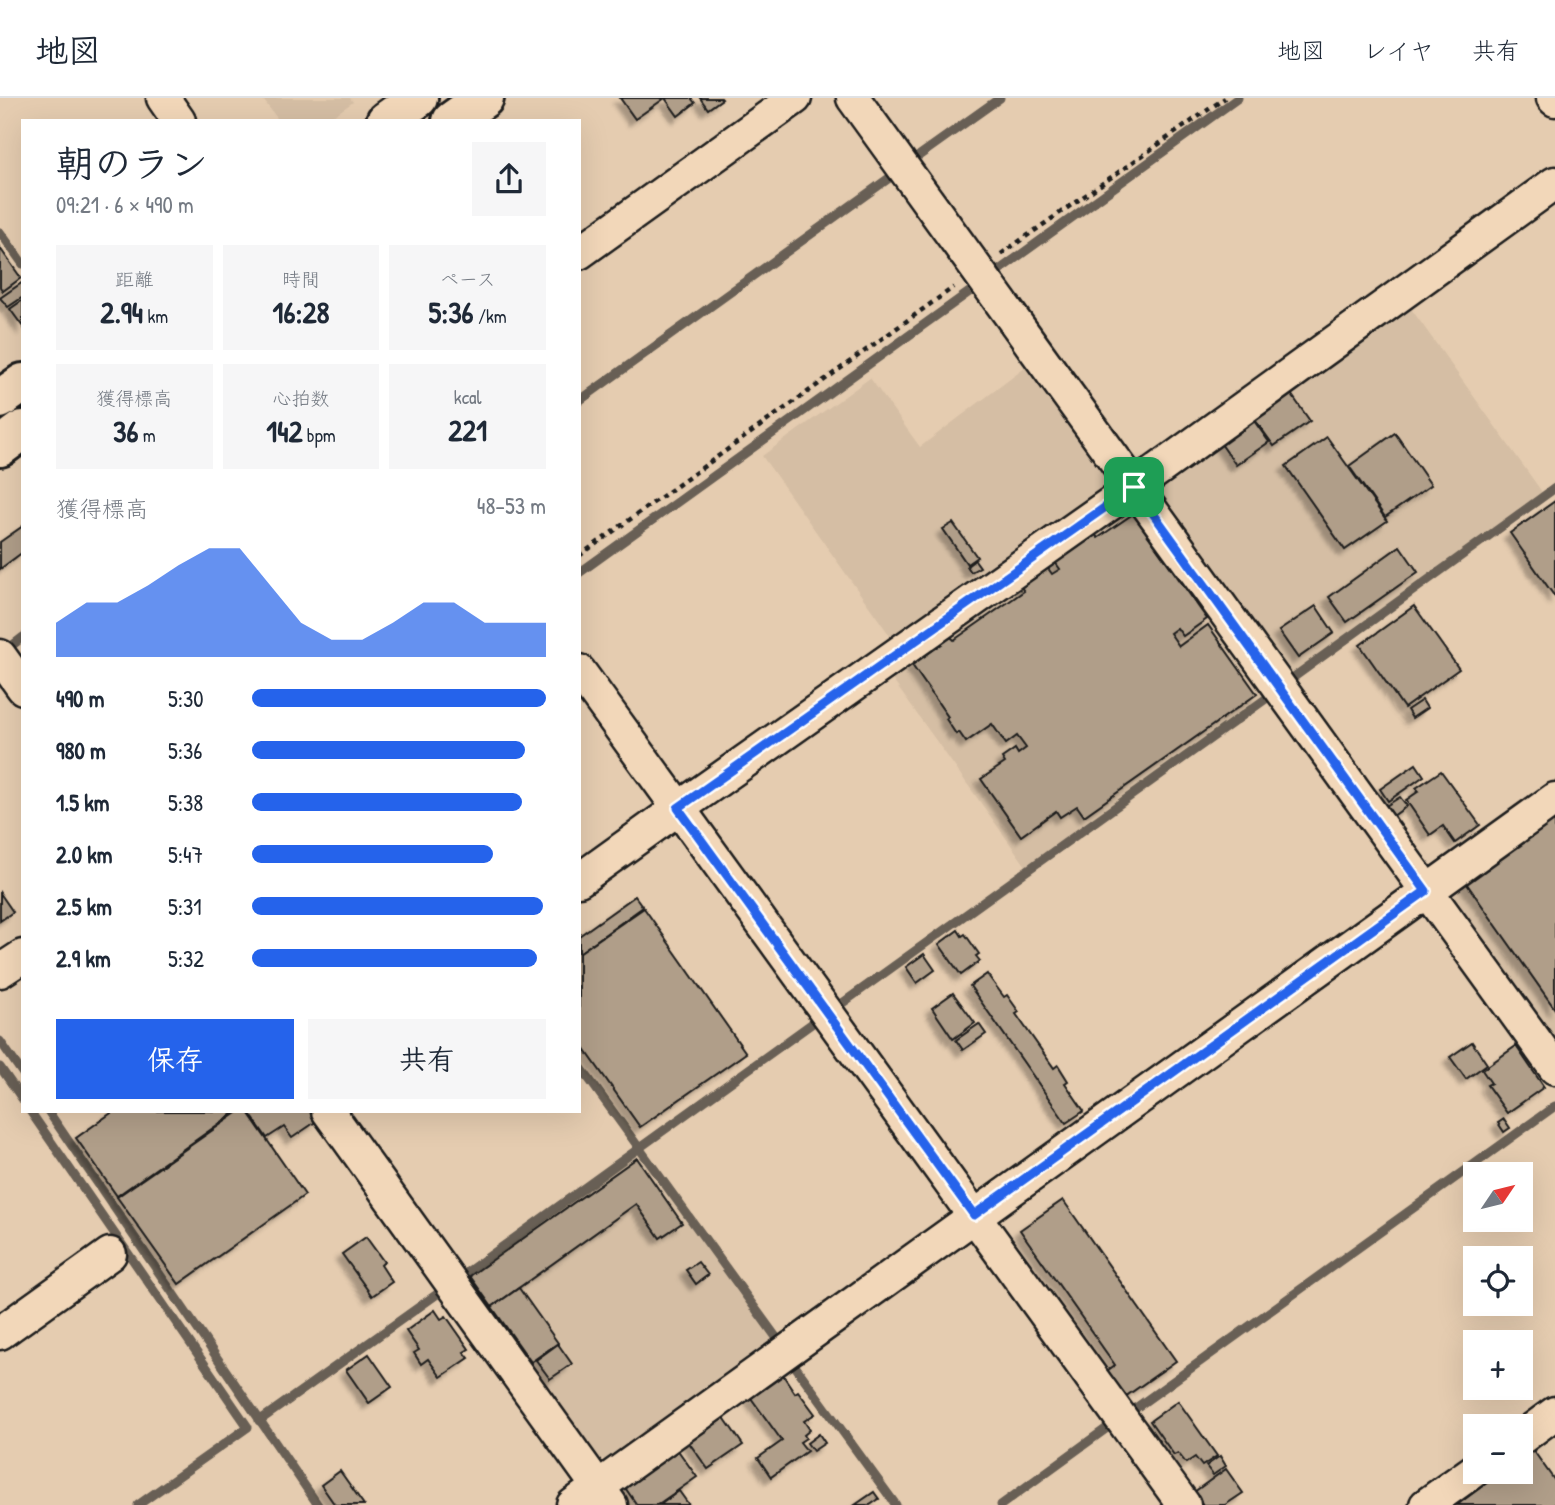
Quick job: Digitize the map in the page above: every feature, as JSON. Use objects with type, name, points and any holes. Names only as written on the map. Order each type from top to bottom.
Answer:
[{"type":"main road","points":[[389,119],[418,98]]},
{"type":"main road","points":[[455,119],[484,98]]},
{"type":"main road","points":[[0,399],[21,384]]},
{"type":"main road","points":[[0,447],[21,431]]},
{"type":"street","points":[[163,98],[178,119]]},
{"type":"street","points":[[581,252],[796,98]]},
{"type":"street","points":[[853,98],[1555,1068]]},
{"type":"street","points":[[581,879],[1134,487],[1555,183]]},
{"type":"street","points":[[581,674],[1184,1505]]},
{"type":"street","points":[[329,1113],[594,1499],[974,1215],[1555,799]]},
{"type":"street","points":[[0,971],[21,957]]},
{"type":"street","points":[[0,1333],[110,1254]]},
{"type":"street","points":[[1533,1429],[1555,1413]]},
{"type":"street","points":[[1426,1505],[1463,1479]]},
{"type":"path","points":[[581,555],[978,270],[1225,98]]},
{"type":"shaded area","points":[[262,98],[350,98],[353,102],[329,119],[278,119]]},
{"type":"shaded area","points":[[1407,303],[1542,492],[1289,676],[1156,495],[1157,481]]},
{"type":"shaded area","points":[[1030,364],[1113,478],[1111,491],[896,644],[762,456],[870,378],[920,447]]},
{"type":"shaded area","points":[[1124,508],[1135,510],[1269,693],[1026,866],[889,675]]},
{"type":"shaded area","points":[[1555,811],[1555,1051],[1447,900],[1449,886]]},
{"type":"shaded area","points":[[637,1152],[775,1342],[608,1461],[593,1455],[465,1277]]},
{"type":"building","points":[[620,98],[665,98],[635,119]]},
{"type":"building","points":[[665,98],[691,98],[695,103],[678,116]]},
{"type":"building","points":[[700,98],[721,98],[722,99],[708,109]]},
{"type":"building","points":[[0,248],[21,278],[3,291],[0,287]]},
{"type":"building","points":[[21,283],[21,298],[8,307],[0,298]]},
{"type":"building","points":[[21,301],[21,324],[10,309]]},
{"type":"building","points":[[1289,391],[1310,421],[1274,446],[1253,417]]},
{"type":"building","points":[[1252,418],[1269,442],[1236,465],[1219,441]]},
{"type":"building","points":[[1395,433],[1431,485],[1385,517],[1349,466]]},
{"type":"building","points":[[1327,437],[1387,521],[1345,550],[1286,466]]},
{"type":"building","points":[[1555,501],[1555,597],[1510,533]]},
{"type":"building","points":[[1133,514],[1207,619],[1183,636],[1177,628],[1170,633],[1179,646],[1208,625],[1257,694],[1084,816],[1077,806],[1060,817],[1056,811],[1021,836],[981,779],[1005,763],[1002,758],[1015,749],[1018,754],[1026,748],[1017,736],[1006,744],[992,724],[966,742],[959,732],[956,734],[946,719],[948,717],[912,665],[951,637],[954,640],[1024,591],[1020,586],[1047,567],[1052,574],[1060,569],[1055,562],[1095,534],[1098,538]]},
{"type":"building","points":[[953,523],[977,557],[967,564],[943,529]]},
{"type":"building","points":[[21,527],[21,553],[0,569],[0,542]]},
{"type":"building","points":[[1400,546],[1418,572],[1347,622],[1329,597]]},
{"type":"building","points":[[975,560],[980,567],[971,572],[967,566]]},
{"type":"building","points":[[1316,606],[1334,633],[1298,658],[1279,631]]},
{"type":"building","points":[[1414,606],[1459,669],[1404,708],[1360,645]]},
{"type":"building","points":[[1422,700],[1427,708],[1412,718],[1407,710]]},
{"type":"building","points":[[1416,764],[1424,776],[1388,801],[1380,789]]},
{"type":"building","points":[[1441,771],[1480,825],[1455,843],[1443,826],[1430,835],[1406,800],[1419,791],[1416,788]]},
{"type":"building","points":[[1400,797],[1407,806],[1393,816],[1386,806]]},
{"type":"building","points":[[1555,812],[1555,1009],[1462,877]]},
{"type":"building","points":[[0,893],[13,912],[0,921]]},
{"type":"building","points":[[635,896],[643,907],[581,952],[581,935]]},
{"type":"building","points":[[644,908],[746,1053],[640,1127],[581,1044],[581,952]]},
{"type":"building","points":[[958,930],[962,936],[965,934],[979,954],[976,956],[980,961],[961,975],[939,944]]},
{"type":"building","points":[[924,954],[935,970],[917,983],[906,967]]},
{"type":"building","points":[[987,974],[1004,997],[1007,995],[1019,1012],[1016,1014],[1054,1068],[1058,1065],[1068,1081],[1065,1083],[1084,1111],[1066,1123],[970,986]]},
{"type":"building","points":[[953,993],[975,1023],[953,1039],[932,1008]]},
{"type":"building","points":[[979,1024],[986,1034],[963,1050],[956,1040]]},
{"type":"building","points":[[1472,1042],[1487,1064],[1466,1079],[1450,1057]]},
{"type":"building","points":[[1516,1046],[1544,1087],[1507,1113],[1487,1085],[1491,1083],[1482,1070]]},
{"type":"building","points":[[111,1113],[234,1113],[117,1196],[76,1138]]},
{"type":"building","points":[[237,1113],[248,1113],[305,1195],[179,1284],[117,1197]]},
{"type":"building","points":[[249,1113],[311,1113],[317,1121],[292,1138],[284,1127],[267,1138]]},
{"type":"building","points":[[1504,1119],[1510,1128],[1504,1132],[1498,1123]]},
{"type":"building","points":[[637,1158],[682,1223],[660,1238],[636,1204],[492,1307],[470,1276]]},
{"type":"building","points":[[1063,1200],[1176,1361],[1122,1399],[1104,1373],[1115,1365],[1020,1230]]},
{"type":"building","points":[[366,1237],[384,1262],[381,1265],[392,1282],[372,1296],[342,1254]]},
{"type":"building","points":[[698,1262],[708,1275],[696,1284],[686,1270]]},
{"type":"building","points":[[519,1288],[558,1343],[531,1362],[492,1307]]},
{"type":"building","points":[[435,1310],[441,1319],[446,1316],[469,1349],[464,1352],[469,1358],[441,1377],[428,1359],[421,1364],[414,1353],[419,1350],[406,1331]]},
{"type":"building","points":[[558,1344],[572,1364],[550,1379],[536,1360]]},
{"type":"building","points":[[369,1354],[392,1387],[369,1403],[346,1370]]},
{"type":"building","points":[[783,1375],[795,1393],[798,1391],[815,1414],[804,1421],[810,1430],[800,1442],[807,1451],[771,1477],[758,1458],[782,1441],[751,1398]]},
{"type":"building","points":[[1178,1401],[1217,1456],[1202,1466],[1195,1457],[1186,1463],[1178,1453],[1174,1455],[1150,1421]]},
{"type":"building","points":[[723,1416],[743,1445],[708,1469],[687,1440]]},
{"type":"building","points":[[819,1434],[825,1443],[813,1451],[807,1443]]},
{"type":"building","points":[[677,1449],[697,1477],[657,1505],[637,1505],[626,1489],[628,1484]]},
{"type":"building","points":[[1533,1450],[1555,1481],[1555,1505],[1457,1505],[1485,1484],[1533,1484]]},
{"type":"building","points":[[1220,1456],[1226,1466],[1213,1475],[1206,1466]]},
{"type":"building","points":[[1226,1469],[1243,1493],[1225,1505],[1203,1505],[1194,1492]]},
{"type":"building","points":[[340,1471],[364,1505],[335,1505],[321,1485]]},
{"type":"building","points":[[679,1491],[689,1505],[660,1505]]},
{"type":"building","points":[[874,1492],[879,1499],[870,1505],[855,1505]]},
{"type":"waterway","points":[[920,155],[1000,98]]},
{"type":"waterway","points":[[998,271],[1238,98]]},
{"type":"waterway","points":[[581,400],[892,176]]},
{"type":"waterway","points":[[0,232],[21,261]]},
{"type":"waterway","points":[[581,572],[972,290]]},
{"type":"waterway","points":[[1294,677],[1555,488]]},
{"type":"waterway","points":[[14,644],[21,639]]},
{"type":"waterway","points":[[844,1002],[1267,698]]},
{"type":"waterway","points":[[466,1273],[814,1022]]},
{"type":"waterway","points":[[0,1041],[21,1071]]},
{"type":"waterway","points":[[0,1067],[21,1097]]},
{"type":"waterway","points":[[581,1068],[776,1337]]},
{"type":"waterway","points":[[1133,1410],[1555,1106]]},
{"type":"waterway","points":[[31,1113],[248,1427],[138,1505]]},
{"type":"waterway","points":[[49,1113],[318,1505]]},
{"type":"waterway","points":[[259,1421],[440,1292]]},
{"type":"waterway","points":[[795,1366],[896,1505]]},
{"type":"waterway","points":[[1001,1505],[1107,1428]]},
{"type":"route","points":[[1134,487],[1426,891],[974,1215],[678,808],[1134,487]]}]
